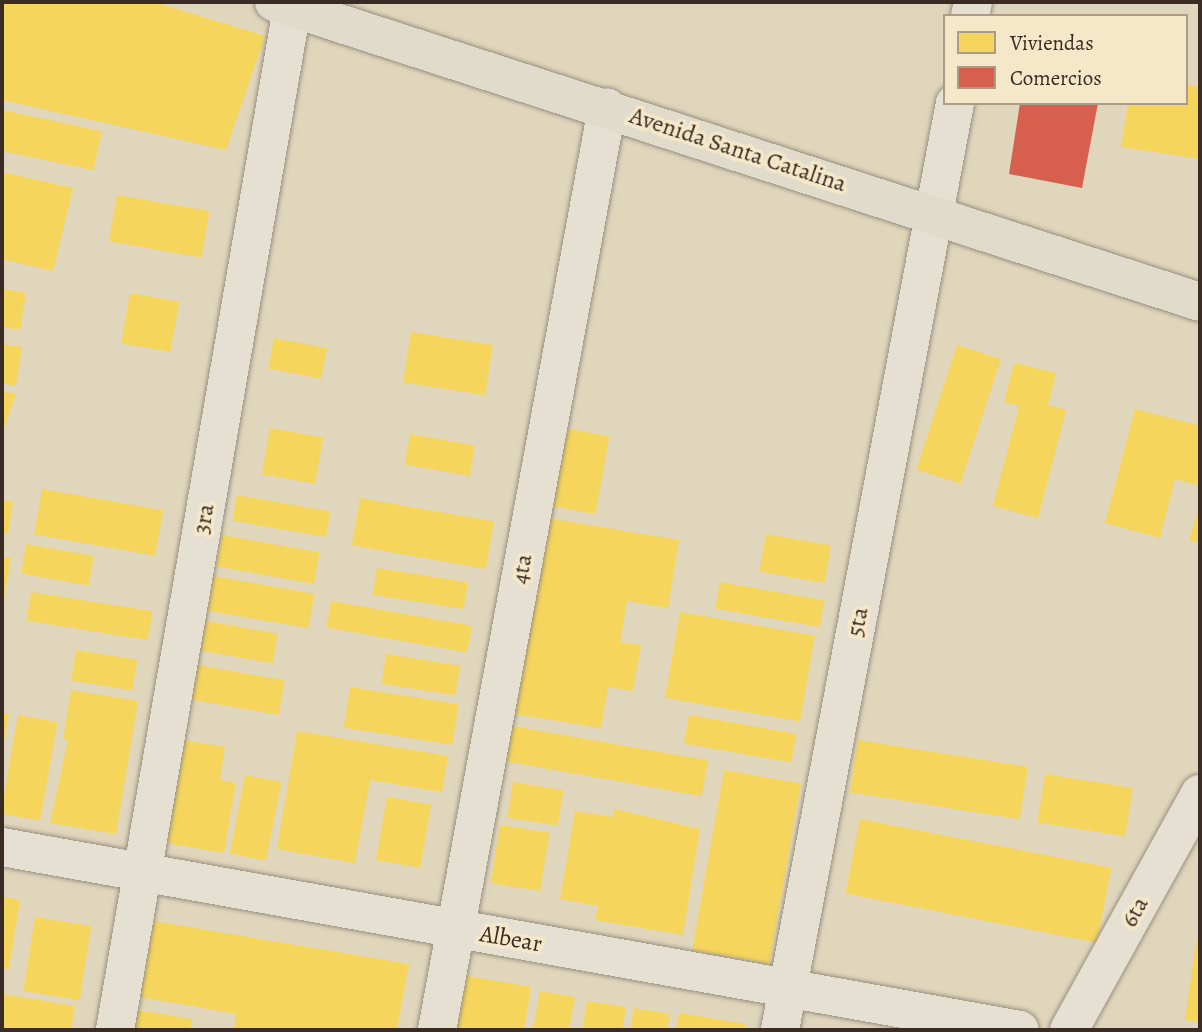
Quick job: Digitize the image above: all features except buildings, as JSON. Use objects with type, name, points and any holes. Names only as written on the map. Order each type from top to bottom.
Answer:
[{"type":"main road","name":"Avenida Santa Catalina","points":[[283,5],[1200,302]]},
{"type":"street","name":"3ra","points":[[115,1030],[283,5]]},
{"type":"street","name":"5ta","points":[[780,1030],[955,105]]},
{"type":"street","name":"4ta","points":[[437,1030],[607,108]]},
{"type":"street","name":"6ta","points":[[1069,1030],[1200,794]]},
{"type":"street","name":"Albear","points":[[2,847],[1020,1030]]}]
